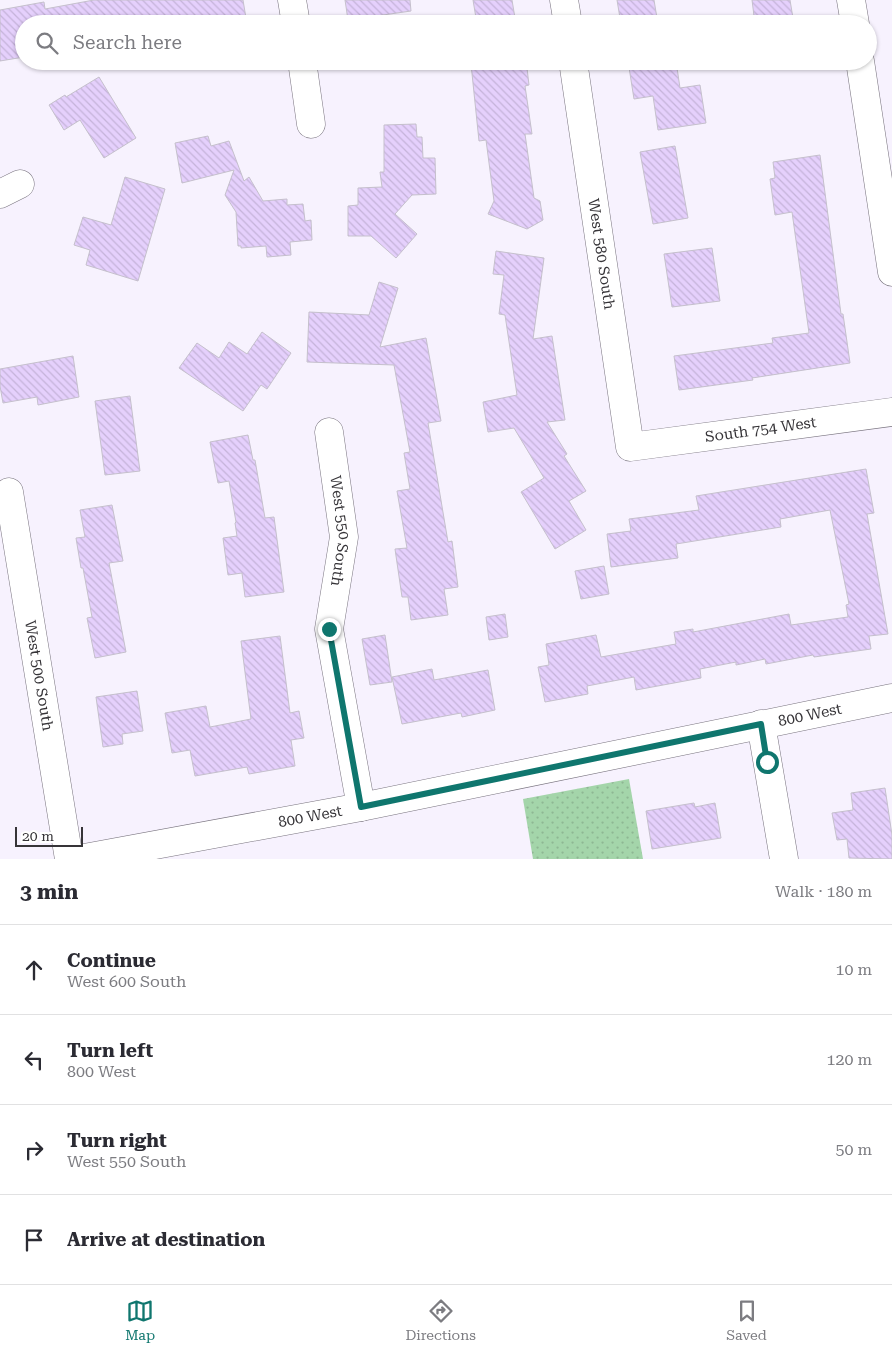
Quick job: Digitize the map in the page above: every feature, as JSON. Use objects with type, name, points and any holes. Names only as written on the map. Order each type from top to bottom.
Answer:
[{"type":"street","points":[[292,0],[294,15]]},
{"type":"street","points":[[564,0],[566,15]]},
{"type":"street","points":[[851,0],[854,15]]},
{"type":"street","points":[[303,70],[311,124]]},
{"type":"street","name":"West 580 South","points":[[574,70],[630,447]]},
{"type":"street","points":[[861,70],[892,272]]},
{"type":"street","name":"South 754 West","points":[[630,447],[892,412]]},
{"type":"street","name":"West 550 South","points":[[329,432],[344,537],[329,629],[361,807]]},
{"type":"street","name":"West 500 South","points":[[9,492],[69,859]]},
{"type":"street","name":"800 West","points":[[79,859],[361,807],[892,698]]},
{"type":"street","points":[[761,724],[784,859]]},
{"type":"green space","points":[[629,779],[643,859],[533,859],[523,799]]},
{"type":"building","points":[[94,0],[243,0],[246,15],[15,15],[15,58],[0,61],[0,10],[44,2],[45,9]]},
{"type":"building","points":[[345,0],[410,0],[411,11],[383,15],[347,15]]},
{"type":"building","points":[[473,0],[512,0],[514,15],[476,15]]},
{"type":"building","points":[[617,0],[654,0],[656,15],[620,15]]},
{"type":"building","points":[[752,0],[790,0],[792,15],[754,15]]},
{"type":"building","points":[[472,70],[527,70],[529,85],[525,86],[532,134],[525,134],[534,198],[540,201],[543,220],[527,229],[488,214],[494,201],[486,140],[479,141]]},
{"type":"building","points":[[629,70],[677,70],[680,88],[700,85],[706,123],[658,130],[653,96],[634,99]]},
{"type":"building","points":[[99,77],[136,138],[104,158],[80,120],[64,130],[49,105]]},
{"type":"building","points":[[416,124],[417,137],[422,137],[423,158],[435,158],[436,194],[412,195],[395,214],[417,234],[396,258],[371,236],[348,236],[348,206],[358,205],[358,188],[382,187],[380,172],[384,172],[384,125]]},
{"type":"building","points":[[208,136],[211,146],[229,141],[244,181],[249,177],[263,201],[287,199],[287,205],[303,204],[305,221],[311,220],[312,240],[290,242],[291,255],[267,257],[266,246],[241,248],[241,246],[238,246],[236,212],[225,195],[234,170],[182,183],[175,143]]},
{"type":"building","points":[[675,146],[688,218],[653,224],[640,152]]},
{"type":"building","points":[[820,155],[841,314],[843,314],[850,363],[752,378],[753,380],[679,390],[674,356],[773,343],[772,338],[809,333],[792,212],[775,215],[770,179],[775,178],[773,162]]},
{"type":"building","points":[[125,177],[165,189],[138,281],[86,265],[90,250],[74,245],[83,217],[111,225]]},
{"type":"building","points":[[712,248],[720,301],[672,307],[664,254]]},
{"type":"building","points":[[496,251],[544,258],[533,339],[552,336],[565,420],[547,422],[567,454],[564,456],[586,491],[569,501],[586,530],[555,549],[521,492],[544,478],[514,428],[488,432],[483,402],[517,395],[505,315],[499,314],[504,275],[493,274]]},
{"type":"building","points":[[379,282],[398,288],[380,347],[426,338],[441,421],[428,423],[448,542],[452,541],[458,587],[444,589],[448,615],[411,620],[408,597],[402,597],[395,549],[407,548],[397,491],[410,489],[404,453],[410,452],[394,365],[307,362],[309,312],[369,315]]},
{"type":"building","points":[[262,332],[291,353],[267,389],[261,385],[243,411],[179,368],[197,343],[219,358],[229,342],[247,354]]},
{"type":"building","points":[[73,356],[79,397],[38,405],[37,397],[3,403],[0,369]]},
{"type":"building","points":[[130,396],[140,471],[105,475],[95,401]]},
{"type":"building","points":[[248,435],[253,460],[255,460],[265,518],[274,517],[284,592],[245,597],[242,573],[228,575],[223,538],[237,536],[236,522],[229,481],[218,483],[210,442]]},
{"type":"building","points":[[866,469],[874,513],[867,514],[888,634],[869,636],[871,649],[814,657],[813,655],[766,664],[765,659],[736,665],[736,662],[700,669],[701,678],[636,690],[634,677],[587,686],[588,694],[545,702],[538,667],[549,665],[546,644],[596,635],[601,657],[676,644],[674,632],[693,629],[693,632],[789,614],[791,625],[848,617],[846,605],[849,604],[830,510],[780,519],[781,527],[676,544],[678,558],[611,567],[607,534],[631,531],[629,519],[699,510],[696,496]]},
{"type":"building","points":[[112,505],[123,561],[109,563],[126,652],[95,658],[87,618],[92,617],[76,538],[85,537],[80,510]]},
{"type":"building","points":[[604,566],[609,594],[581,599],[575,571]]},
{"type":"building","points":[[505,614],[508,637],[489,640],[486,617]]},
{"type":"building","points":[[385,635],[392,682],[370,685],[362,639]]},
{"type":"building","points":[[280,636],[290,713],[299,711],[304,738],[291,740],[295,766],[249,774],[247,767],[195,776],[190,750],[172,753],[165,713],[206,706],[210,727],[251,719],[241,641]]},
{"type":"building","points":[[432,669],[434,680],[488,670],[495,710],[462,717],[461,713],[402,724],[392,677]]},
{"type":"building","points":[[137,691],[143,731],[122,734],[123,744],[103,747],[96,697]]},
{"type":"building","points":[[885,788],[892,835],[892,859],[849,858],[847,839],[837,840],[832,813],[853,810],[851,793]]},
{"type":"building","points":[[694,803],[695,807],[715,803],[721,838],[652,849],[646,811]]},
{"type":"route","points":[[329,629],[361,807],[761,724],[767,762]]}]
